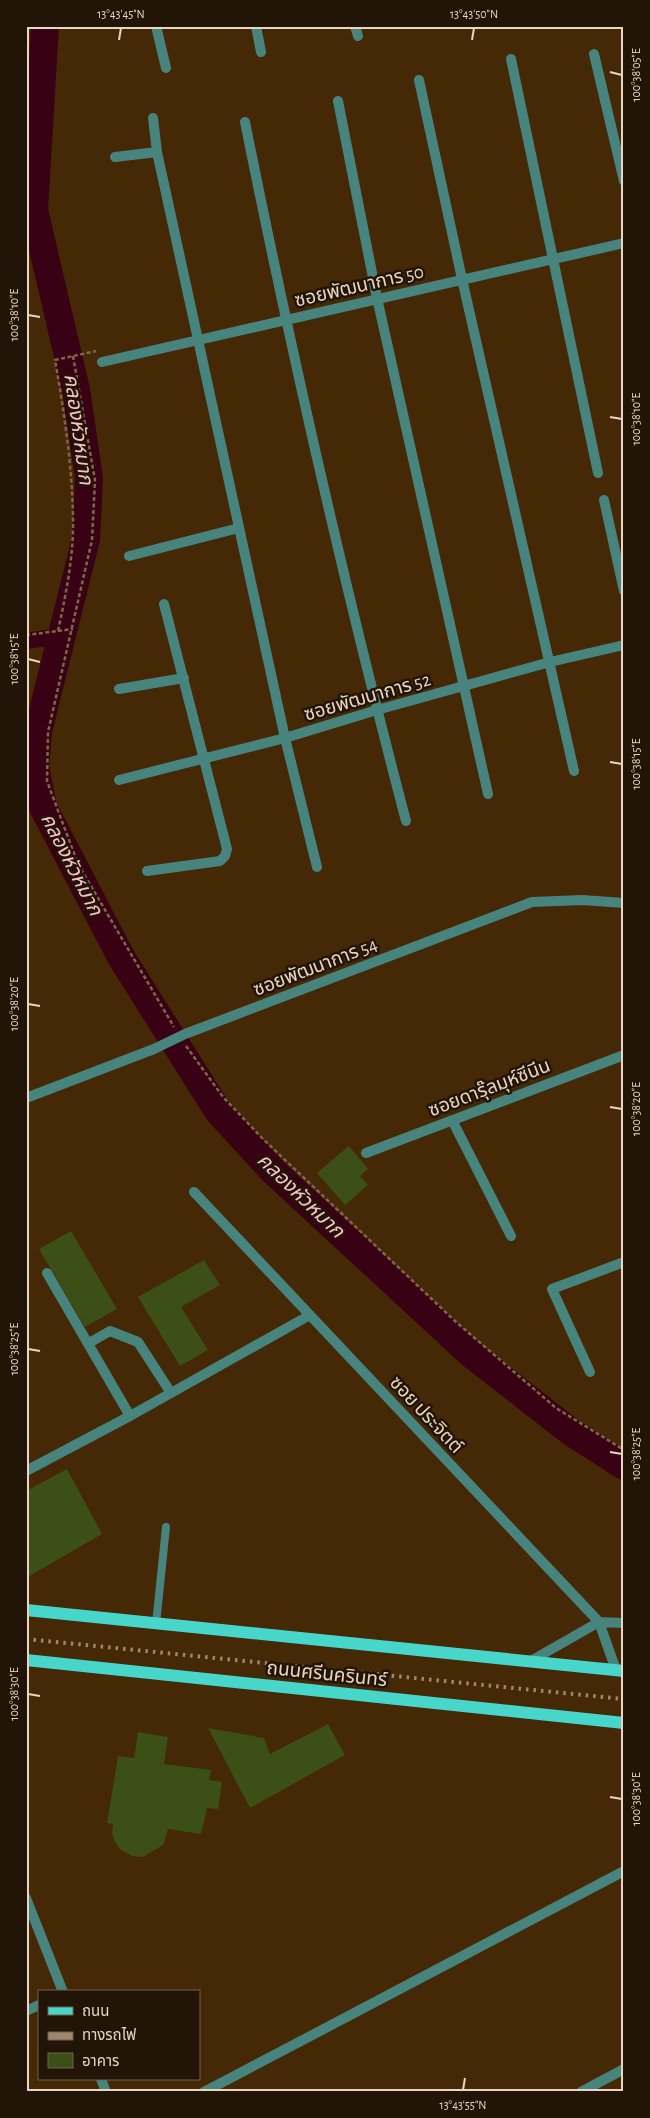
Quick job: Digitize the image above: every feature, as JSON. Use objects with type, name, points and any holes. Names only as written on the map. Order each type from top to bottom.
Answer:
[{"type":"main road","name":"ถนนศรีนครินทร์","points":[[26,1610],[620,1670]]},
{"type":"main road","name":"ถนนศรีนครินทร์","points":[[26,1660],[624,1723]]},
{"type":"street","points":[[156,26],[166,68]]},
{"type":"street","points":[[256,26],[261,52]]},
{"type":"street","points":[[594,54],[624,180]]},
{"type":"street","points":[[511,59],[598,474]]},
{"type":"street","points":[[419,80],[462,279],[574,771]]},
{"type":"street","points":[[338,101],[377,298],[488,794]]},
{"type":"street","points":[[153,118],[157,152],[239,528],[285,738],[317,867]]},
{"type":"street","points":[[245,122],[285,320],[377,710],[406,821]]},
{"type":"street","points":[[115,157],[157,152]]},
{"type":"street","name":"ซอยพัฒนาการ 50","points":[[102,362],[624,243]]},
{"type":"street","points":[[604,500],[624,591]]},
{"type":"street","points":[[129,556],[239,528]]},
{"type":"street","points":[[147,871],[220,861],[225,856],[227,850],[164,604]]},
{"type":"street","name":"ซอยพัฒนาการ 52","points":[[119,780],[285,738],[377,710],[550,662],[624,645]]},
{"type":"street","points":[[119,690],[184,678]]},
{"type":"street","name":"ซอยพัฒนาการ 54","points":[[26,1098],[532,902],[582,900],[622,902]]},
{"type":"street","name":"ซอยดารุ๊ลมุห์ซีนีน","points":[[366,1153],[624,1054]]},
{"type":"street","points":[[452,1120],[511,1236]]},
{"type":"street","name":"ซอย ประจิตต์","points":[[194,1192],[600,1622],[620,1670]]},
{"type":"street","points":[[590,1372],[552,1289],[624,1262]]},
{"type":"street","points":[[47,1273],[130,1416]]},
{"type":"street","points":[[26,1471],[130,1416],[310,1315]]},
{"type":"street","points":[[89,1343],[110,1331],[138,1342],[171,1393]]},
{"type":"street","points":[[529,1662],[600,1622],[624,1622]]},
{"type":"street","points":[[204,2092],[624,1871]]},
{"type":"street","points":[[26,1898],[62,1990]]},
{"type":"street","points":[[26,2011],[38,2005]]},
{"type":"street","points":[[581,2092],[624,2069]]},
{"type":"street","points":[[101,2080],[106,2092]]},
{"type":"lane","points":[[156,1624],[166,1527]]},
{"type":"path","points":[[58,631],[68,582],[73,518],[67,435],[54,360],[96,350],[102,362]]},
{"type":"path","points":[[73,356],[95,480],[92,540],[48,732],[47,781],[78,864],[183,1037],[223,1097],[256,1132],[449,1316],[556,1408],[624,1450]]},
{"type":"path","points":[[26,635],[73,629]]},
{"type":"building","points":[[349,1146],[368,1169],[360,1176],[368,1185],[345,1205],[317,1173]]},
{"type":"building","points":[[71,1231],[117,1309],[85,1327],[39,1249]]},
{"type":"building","points":[[204,1260],[220,1285],[181,1307],[208,1350],[180,1366],[138,1297]]},
{"type":"building","points":[[67,1469],[102,1534],[26,1578],[26,1491]]},
{"type":"building","points":[[328,1724],[345,1755],[250,1808],[208,1728],[264,1738],[270,1754]]},
{"type":"building","points":[[138,1732],[168,1737],[164,1764],[211,1770],[209,1780],[222,1782],[218,1809],[207,1808],[201,1834],[168,1829],[163,1845],[143,1857],[132,1856],[121,1850],[115,1842],[112,1833],[113,1824],[107,1823],[118,1756],[134,1758]]},
{"type":"waterway","name":"คลองหัวหมาก","points":[[45,26],[34,210],[76,390],[89,478],[86,539],[38,731],[35,767],[43,807],[121,957],[218,1111],[273,1171],[471,1354],[571,1432],[624,1466]]},
{"type":"waterway","points":[[26,641],[61,636]]},
{"type":"railway","points":[[26,1639],[624,1699]]}]
